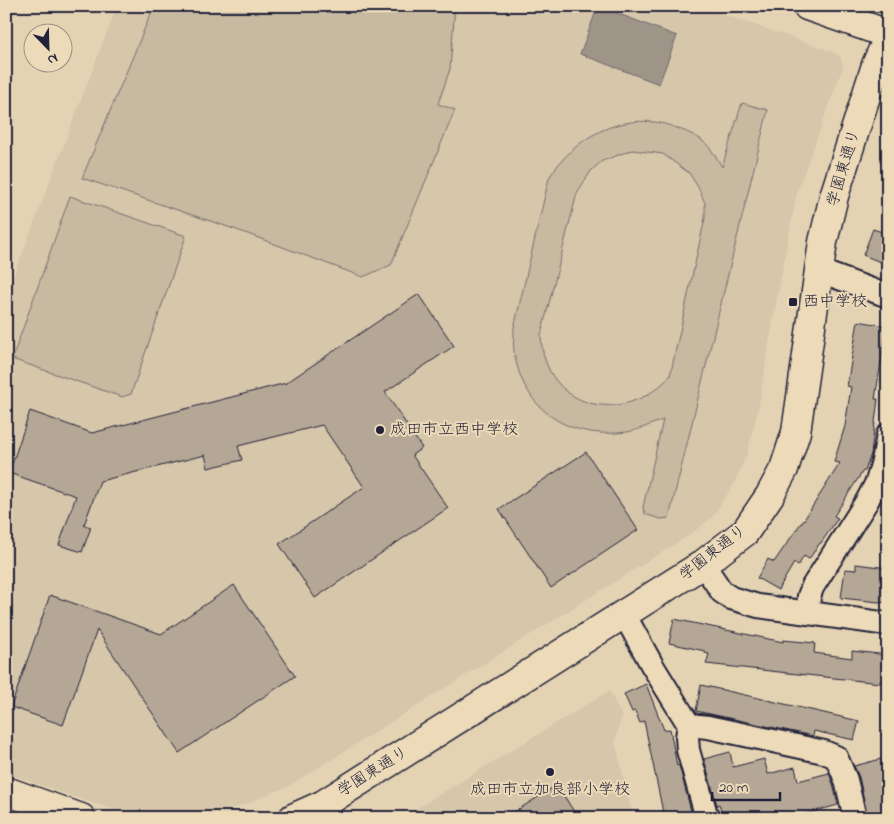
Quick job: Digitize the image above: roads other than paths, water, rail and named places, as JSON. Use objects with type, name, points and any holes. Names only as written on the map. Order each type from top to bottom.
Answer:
[{"type":"street","points":[[807,6],[888,36]]},
{"type":"street","name":"学園東通り","points":[[293,818],[322,805],[624,614],[703,564],[745,532],[770,495],[784,469],[796,432],[823,242],[834,196],[876,65],[888,36]]},
{"type":"street","points":[[820,271],[888,296]]},
{"type":"street","points":[[808,613],[809,596],[813,586],[877,482],[888,435]]},
{"type":"street","points":[[703,564],[722,592],[731,598],[758,606],[888,624]]},
{"type":"street","points":[[624,614],[652,665],[689,725],[687,737],[688,750],[707,818]]},
{"type":"street","points":[[689,725],[708,727],[824,752],[836,758],[846,780],[855,818]]},
{"type":"street","points":[[6,791],[81,818]]},
{"type":"place","name":"西中学校","points":[[793,302]]},
{"type":"place","name":"成田市立西中学校","points":[[380,430]]},
{"type":"place","name":"成田市立加良部小学校","points":[[550,772]]}]
